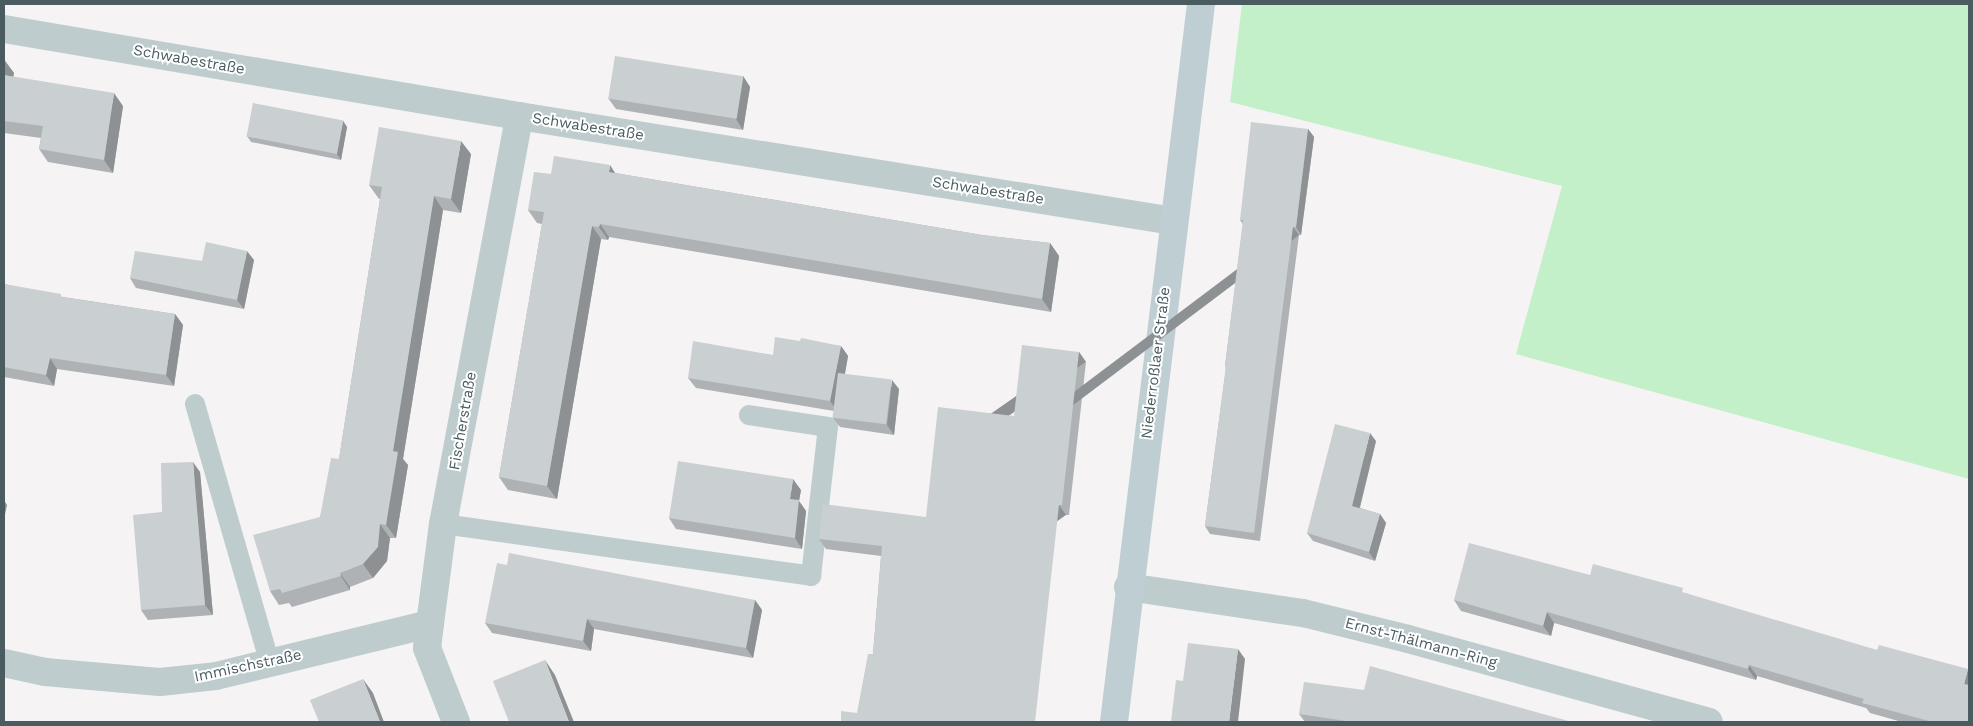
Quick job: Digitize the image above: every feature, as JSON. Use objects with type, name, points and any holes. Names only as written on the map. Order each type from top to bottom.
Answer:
[{"type":"main road","name":"Niederroßlaer Straße","points":[[1114,722],[1128,588],[1201,4]]},
{"type":"street","name":"Schwabestraße","points":[[4,29],[519,116],[1173,220]]},
{"type":"street","name":"Fischerstraße","points":[[456,722],[427,648],[444,524],[519,116]]},
{"type":"street","name":"Ernst-Thälmann-Ring","points":[[1128,588],[1303,613],[1408,639],[1709,722]]},
{"type":"street","name":"Immischstraße","points":[[4,663],[45,672],[160,682],[216,676],[430,624]]},
{"type":"lane","points":[[195,404],[270,663]]},
{"type":"lane","points":[[444,524],[812,576],[828,427],[749,415]]},
{"type":"green space","points":[[1242,4],[1969,4],[1969,479],[1516,354],[1562,186],[1230,102]]},
{"type":"building","points":[[615,56],[743,76],[737,119],[608,98]]},
{"type":"building","points":[[4,75],[114,93],[104,160],[39,149],[43,126],[4,121]]},
{"type":"building","points":[[253,103],[343,121],[337,154],[247,136]]},
{"type":"building","points":[[1251,122],[1308,129],[1296,227],[1293,227],[1254,533],[1205,526],[1243,220],[1240,220]]},
{"type":"building","points":[[379,127],[461,141],[451,199],[434,196],[393,451],[398,452],[386,525],[380,524],[378,547],[363,564],[340,573],[341,576],[282,593],[280,589],[270,591],[253,535],[320,517],[331,458],[339,459],[382,187],[369,185]]},
{"type":"building","points":[[554,156],[610,165],[609,172],[982,235],[1050,243],[1042,299],[600,224],[599,227],[592,226],[547,486],[499,477],[544,212],[528,210],[534,172],[551,174]]},
{"type":"building","points":[[206,242],[247,251],[237,300],[130,278],[135,251],[202,261]]},
{"type":"building","points":[[4,284],[61,294],[61,297],[175,314],[166,375],[50,358],[46,375],[4,367]]},
{"type":"building","points":[[775,337],[800,341],[801,338],[841,346],[830,401],[688,378],[693,341],[773,355]]},
{"type":"building","points":[[1022,345],[1079,352],[1062,505],[1059,505],[1035,722],[841,722],[841,711],[857,713],[868,654],[873,654],[882,546],[819,539],[823,504],[926,517],[938,407],[1014,416]]},
{"type":"building","points":[[838,373],[892,380],[886,424],[833,418]]},
{"type":"building","points":[[1335,424],[1370,433],[1352,506],[1380,514],[1369,552],[1307,533]]},
{"type":"building","points":[[678,461],[793,479],[790,499],[799,500],[795,538],[669,518]]},
{"type":"building","points":[[193,462],[205,605],[141,610],[133,515],[162,512],[161,463]]},
{"type":"building","points":[[1469,543],[1590,575],[1593,564],[1683,588],[1682,592],[1877,650],[1879,645],[1968,669],[1964,684],[1969,685],[1969,722],[1933,722],[1862,703],[1864,699],[1749,665],[1748,669],[1547,612],[1543,626],[1454,600]]},
{"type":"building","points":[[509,553],[755,600],[746,648],[587,619],[583,641],[485,623],[497,563],[507,565]]},
{"type":"building","points":[[1188,643],[1238,649],[1229,722],[1171,722],[1176,680],[1183,681]]},
{"type":"building","points":[[545,660],[569,722],[509,722],[493,681]]},
{"type":"building","points":[[1370,666],[1572,722],[1351,722],[1299,714],[1304,682],[1364,690]]},
{"type":"building","points":[[363,679],[380,722],[319,722],[310,700]]}]
